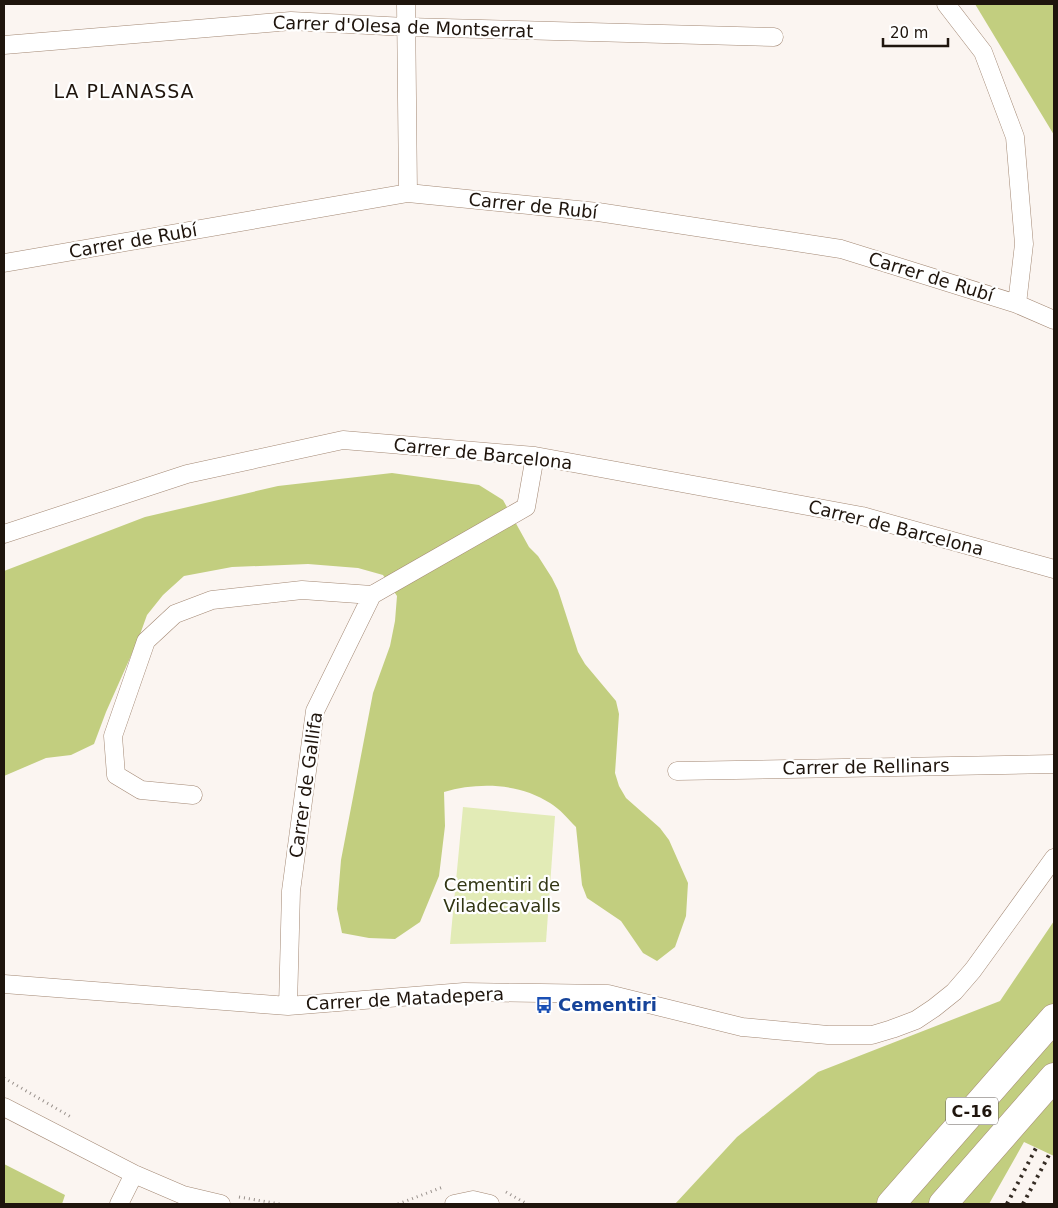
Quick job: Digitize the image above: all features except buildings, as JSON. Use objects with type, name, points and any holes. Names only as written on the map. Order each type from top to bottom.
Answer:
[{"type":"highway","name":"C-16","points":[[891,1204],[1054,1018]]},
{"type":"highway","name":"C-16","points":[[943,1204],[1054,1077]]},
{"type":"street","points":[[406,4],[408,193]]},
{"type":"street","points":[[946,4],[983,52],[1015,137],[1024,244],[1017,304]]},
{"type":"street","name":"Carrer d'Olesa de Montserrat","points":[[4,45],[291,21],[406,27],[774,37]]},
{"type":"street","name":"Carrer de Rubí","points":[[4,263],[408,193],[598,212],[841,249],[1017,304],[1054,320]]},
{"type":"street","name":"Carrer de Barcelona","points":[[4,534],[187,474],[343,440],[535,456],[862,516],[1054,569]]},
{"type":"street","points":[[193,796],[141,790],[116,775],[113,736],[146,641],[175,614],[212,600],[302,590],[372,595],[526,507],[535,456]]},
{"type":"street","name":"Carrer de Gallifa","points":[[288,1006],[291,891],[315,711],[372,595]]},
{"type":"street","name":"Carrer de Rellinars","points":[[677,771],[1054,764]]},
{"type":"street","name":"Carrer de Matadepera","points":[[4,984],[288,1006],[464,992],[608,994],[742,1027],[828,1035],[872,1035],[916,1020],[954,992],[973,970],[1054,858]]},
{"type":"street","points":[[4,1107],[134,1174],[183,1195],[227,1200]]},
{"type":"street","points":[[119,1204],[134,1174]]},
{"type":"street","points":[[454,1204],[473,1200],[490,1204]]},
{"type":"path","points":[[4,1078],[72,1118]]},
{"type":"path","points":[[227,1200],[280,1204]]},
{"type":"green space","points":[[975,4],[1054,4],[1054,135]]},
{"type":"green space","points":[[392,473],[479,485],[503,500],[529,547],[538,556],[552,578],[558,590],[578,652],[585,664],[616,701],[619,714],[615,773],[619,786],[626,798],[660,828],[669,840],[688,883],[686,916],[675,947],[657,961],[643,953],[621,921],[587,898],[582,885],[576,827],[557,808],[538,796],[525,791],[498,786],[471,787],[444,792],[445,826],[439,876],[420,922],[395,939],[369,938],[342,933],[337,909],[341,860],[373,693],[390,646],[395,621],[397,596],[383,575],[358,568],[308,564],[232,567],[184,576],[163,595],[147,615],[94,744],[71,755],[46,758],[4,776],[4,571],[145,517],[278,486]]},
{"type":"green space","name":"Cementiri de Viladecavalls","points":[[463,807],[555,816],[546,942],[450,944]]},
{"type":"green space","points":[[1054,921],[1054,1156],[1024,1142],[989,1204],[675,1204],[737,1137],[818,1072],[1000,1001]]},
{"type":"green space","points":[[4,1164],[65,1195],[62,1204],[4,1204]]},
{"type":"railway","points":[[1007,1204],[1037,1146]]},
{"type":"railway","points":[[1023,1204],[1050,1153]]},
{"type":"place","name":"Cementiri","points":[[544,1005]]},
{"type":"district","name":"LA PLANASSA","points":[[124,91]]}]
